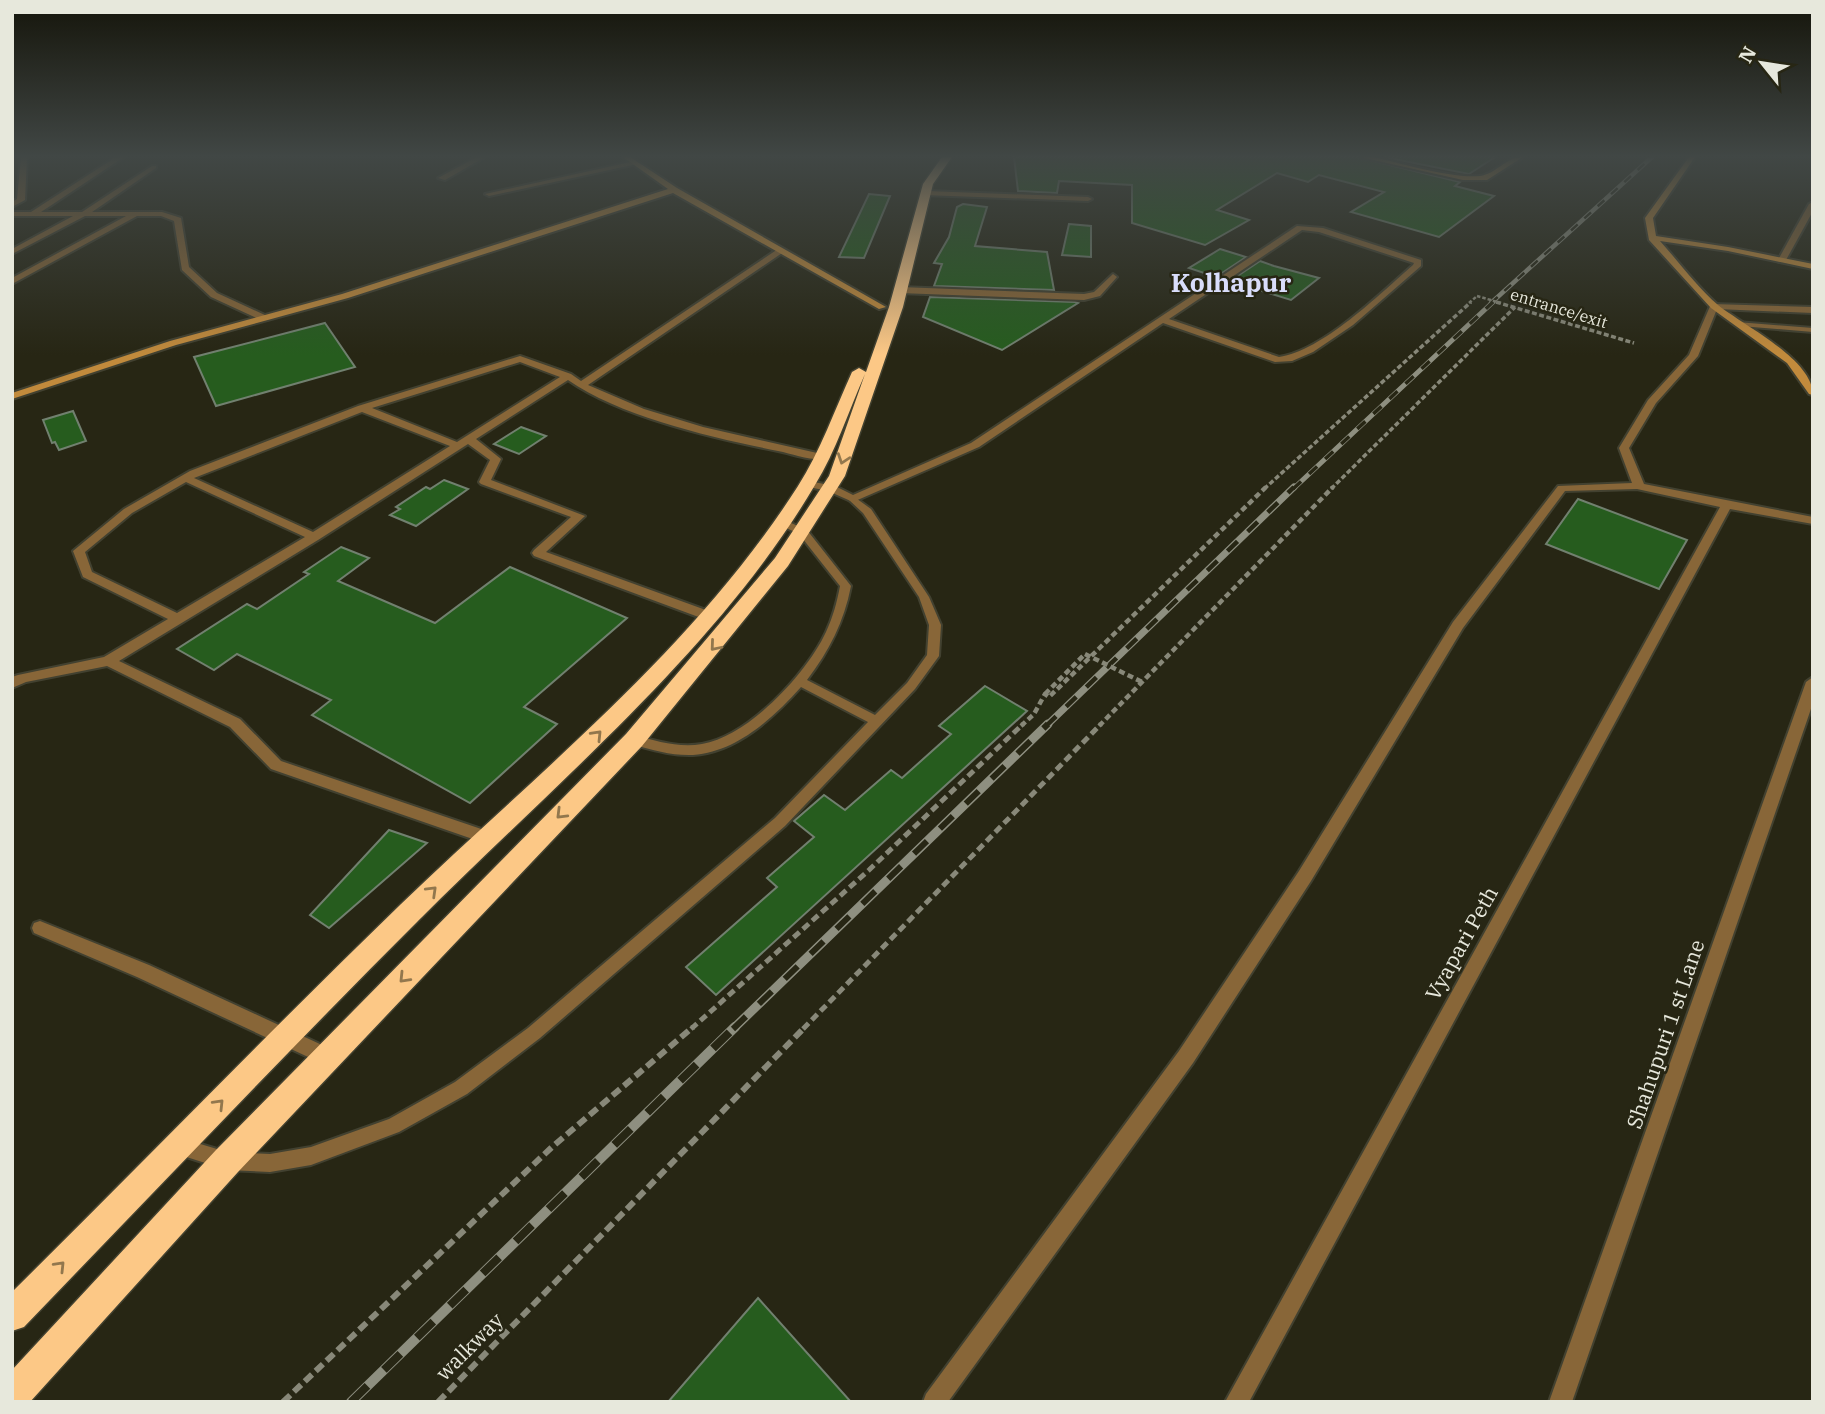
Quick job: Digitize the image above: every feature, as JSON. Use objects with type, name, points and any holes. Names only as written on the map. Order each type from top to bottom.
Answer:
[{"type":"highway","points":[[12,1396],[227,1161],[634,740],[730,628],[793,527],[808,484],[853,388],[882,307],[907,223]]},
{"type":"highway","points":[[12,1315],[177,1145],[487,838],[589,743],[831,488],[900,290],[919,223]]},
{"type":"street","points":[[12,252],[66,223]]},
{"type":"street","points":[[12,282],[119,223]]},
{"type":"street","points":[[178,223],[185,268],[214,295],[264,318]]},
{"type":"street","points":[[12,396],[173,342],[345,296],[572,223]]},
{"type":"street","points":[[732,223],[882,307]]},
{"type":"street","points":[[1650,223],[1652,238],[1714,306],[1790,360],[1813,392]]},
{"type":"street","points":[[1782,260],[1802,223]]},
{"type":"street","points":[[808,484],[831,488],[853,499],[975,445],[1161,320],[1300,228],[1320,230],[1418,262],[1417,266],[1371,307],[1297,359],[1278,360],[1161,320]]},
{"type":"street","points":[[1652,238],[1813,267]]},
{"type":"street","points":[[581,385],[781,251]]},
{"type":"street","points":[[900,290],[1084,297],[1097,294],[1113,277]]},
{"type":"street","points":[[1714,306],[1813,310]]},
{"type":"street","points":[[1639,486],[1624,448],[1652,402],[1693,356],[1714,306]]},
{"type":"street","points":[[178,619],[87,574],[79,551],[128,511],[185,478],[263,444],[362,408],[520,359],[568,376],[632,410],[721,438],[822,457]]},
{"type":"street","points":[[12,683],[23,678],[108,661],[314,537],[568,376]]},
{"type":"street","points":[[362,408],[464,443],[496,459],[485,482],[579,516],[538,553],[709,616]]},
{"type":"street","points":[[185,478],[314,537]]},
{"type":"street","points":[[934,1402],[1186,1057],[1305,876],[1458,625],[1562,488],[1639,486],[1813,522]]},
{"type":"street","name":"Vyapari Peth","points":[[1236,1402],[1726,506]]},
{"type":"street","points":[[108,661],[235,723],[276,765],[487,838]]},
{"type":"street","name":"Shahupuri 1 st Lane","points":[[1560,1402],[1813,682]]},
{"type":"street","points":[[40,928],[328,1057]]},
{"type":"lane","points":[[1740,324],[1813,330]]},
{"type":"lane","points":[[177,1145],[227,1161],[270,1163],[311,1156],[393,1126],[461,1088],[534,1033],[779,822],[911,686],[933,656],[935,625],[907,569],[867,511],[853,499]]},
{"type":"lane","points":[[634,740],[676,751],[714,746],[762,720],[801,682],[844,609],[846,586],[793,527]]},
{"type":"lane","points":[[801,682],[876,722]]},
{"type":"path","name":"entrance/exit","points":[[1045,694],[1049,697],[1168,579],[1354,404],[1477,296],[1634,343]]},
{"type":"path","name":"walkway","points":[[438,1402],[1142,682],[1515,307]]},
{"type":"path","points":[[284,1402],[552,1147],[722,1002],[879,861],[1034,714],[1045,694],[1085,654],[1142,682]]},
{"type":"building","points":[[855,223],[879,223],[864,258],[839,257]]},
{"type":"building","points":[[953,223],[982,223],[975,246],[1047,252],[1054,290],[934,286],[942,264],[934,263],[949,237]]},
{"type":"building","points":[[1132,223],[1244,223],[1205,245]]},
{"type":"building","points":[[1390,223],[1458,223],[1439,237]]},
{"type":"building","points":[[1069,224],[1091,226],[1091,257],[1062,255]]},
{"type":"building","points":[[1220,249],[1246,257],[1216,277],[1189,268]]},
{"type":"building","points":[[1260,261],[1319,278],[1291,300],[1230,281]]},
{"type":"building","points":[[930,297],[1078,303],[1002,350],[923,317]]},
{"type":"building","points":[[325,323],[355,367],[216,406],[194,357]]},
{"type":"building","points":[[73,411],[86,441],[59,450],[55,442],[52,443],[43,420]]},
{"type":"building","points":[[521,427],[546,436],[519,454],[494,444]]},
{"type":"building","points":[[444,480],[468,489],[416,526],[390,515],[400,509],[396,507],[426,487],[430,489]]},
{"type":"building","points":[[1578,499],[1687,540],[1659,589],[1546,544]]},
{"type":"building","points":[[341,547],[369,558],[338,581],[435,623],[510,567],[627,618],[524,707],[557,724],[470,803],[312,715],[331,700],[237,654],[214,670],[177,649],[247,604],[257,609],[309,574],[304,572]]},
{"type":"building","points":[[985,686],[1027,711],[716,995],[686,967],[777,887],[767,878],[814,837],[794,821],[824,795],[845,810],[891,770],[902,778],[951,734],[939,726]]},
{"type":"building","points":[[389,830],[427,843],[329,928],[310,915]]},
{"type":"building","points":[[758,1298],[851,1402],[668,1402]]},
{"type":"railway","points":[[1491,303],[1579,223]]},
{"type":"railway","points":[[1293,489],[1493,302]]},
{"type":"railway","points":[[1046,726],[1294,487]]},
{"type":"railway","points":[[733,1029],[1048,724]]},
{"type":"railway","points":[[351,1402],[735,1027]]},
{"type":"district","name":"Kolhapur","points":[[1231,282]]}]
